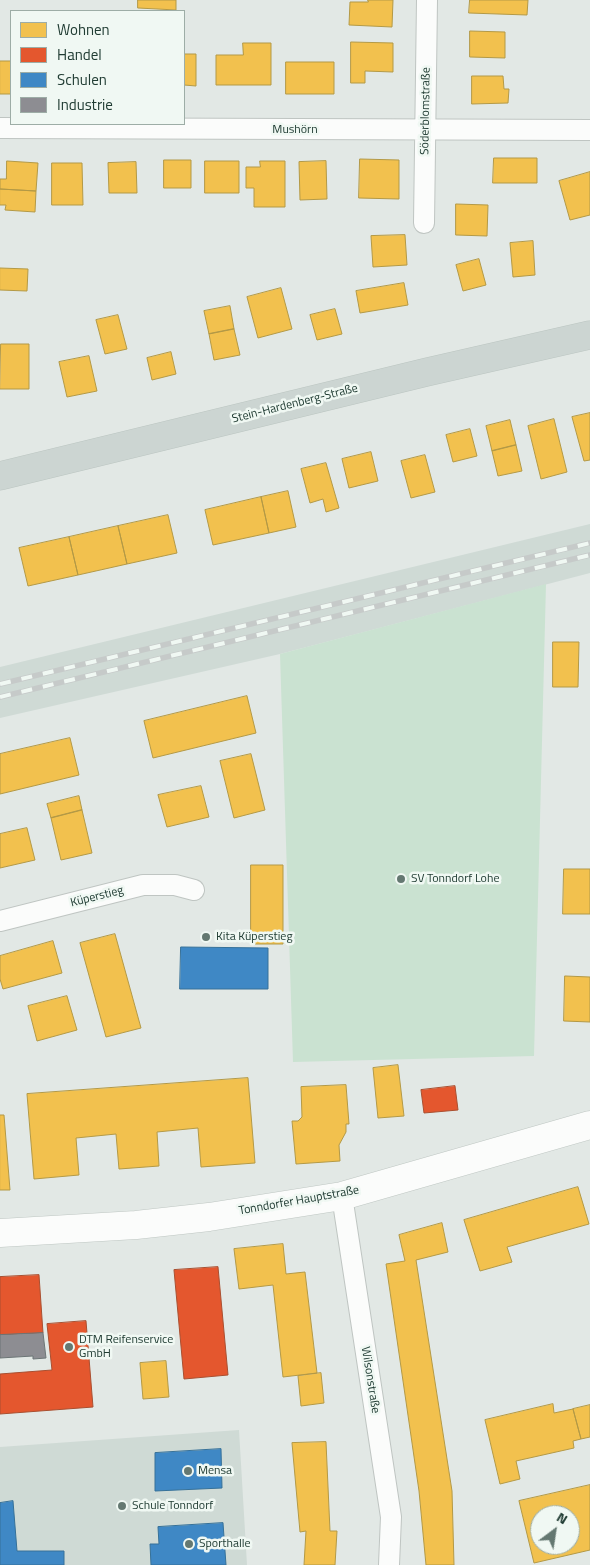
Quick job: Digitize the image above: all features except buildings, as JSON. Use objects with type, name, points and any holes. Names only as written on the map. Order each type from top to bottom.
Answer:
[{"type":"main road","name":"Stein-Hardenberg-Straße","points":[[0,476],[426,372],[590,335]]},
{"type":"main road","name":"Tonndorfer Hauptstraße","points":[[0,1233],[136,1225],[342,1196],[590,1125]]},
{"type":"street","name":"Söderblomstraße","points":[[424,223],[427,0]]},
{"type":"street","name":"Mushörn","points":[[0,128],[590,130]]},
{"type":"street","name":"Küperstieg","points":[[0,921],[143,885],[175,885],[194,890]]},
{"type":"street","name":"Wilsonstraße","points":[[342,1196],[391,1517],[389,1565]]},
{"type":"shaded area","points":[[590,524],[590,573],[280,654],[0,718],[0,667]]},
{"type":"shaded area","name":"Schule Tonndorf","points":[[239,1430],[247,1565],[0,1565],[0,1447]]},
{"type":"green space","name":"SV Tonndorf Lohe","points":[[546,584],[534,1056],[293,1062],[280,654]]},
{"type":"railway","points":[[0,684],[590,543]]},
{"type":"railway","points":[[0,697],[590,555]]},
{"type":"place","name":"SV Tonndorf Lohe","points":[[401,879]]},
{"type":"place","name":"Kita Küperstieg","points":[[206,937]]},
{"type":"place","name":"DTM Reifenservice GmbH","points":[[69,1347]]},
{"type":"place","name":"Mensa","points":[[188,1471]]},
{"type":"place","name":"Schule Tonndorf","points":[[122,1506]]},
{"type":"place","name":"Sporthalle","points":[[189,1544]]}]
